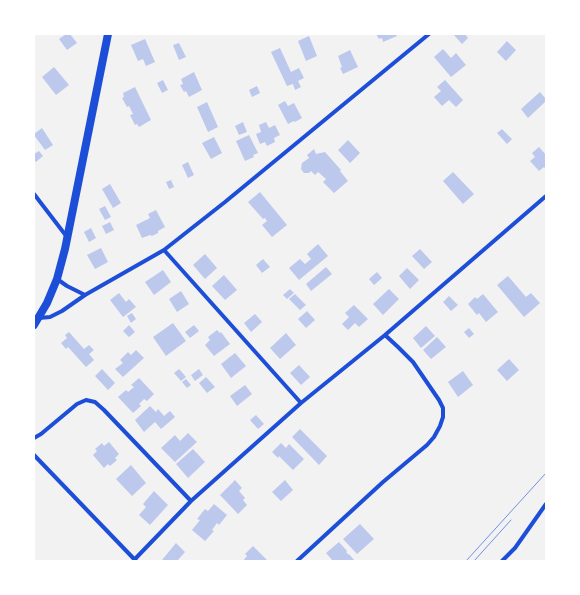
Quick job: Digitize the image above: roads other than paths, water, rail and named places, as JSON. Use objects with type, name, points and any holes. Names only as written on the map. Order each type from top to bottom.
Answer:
[{"type":"main road","points":[[36,321],[47,303],[57,279],[67,237],[108,34]]},
{"type":"street","points":[[36,321],[62,311],[85,295],[164,250],[225,202],[429,34]]},
{"type":"street","points":[[34,194],[67,237]]},
{"type":"street","points":[[34,455],[135,560],[191,501],[300,403],[385,335],[546,196]]},
{"type":"street","points":[[164,250],[300,403]]},
{"type":"street","points":[[57,279],[85,295]]},
{"type":"street","points":[[298,561],[383,482],[427,445],[440,426],[443,417],[443,408],[439,400],[413,362],[385,335]]},
{"type":"street","points":[[34,438],[41,434],[77,404],[86,400],[95,402],[191,501]]},
{"type":"street","points":[[502,561],[515,548],[546,504]]},
{"type":"tram line","points":[[466,561],[546,473]]},
{"type":"tram line","points":[[474,561],[511,520]]}]
